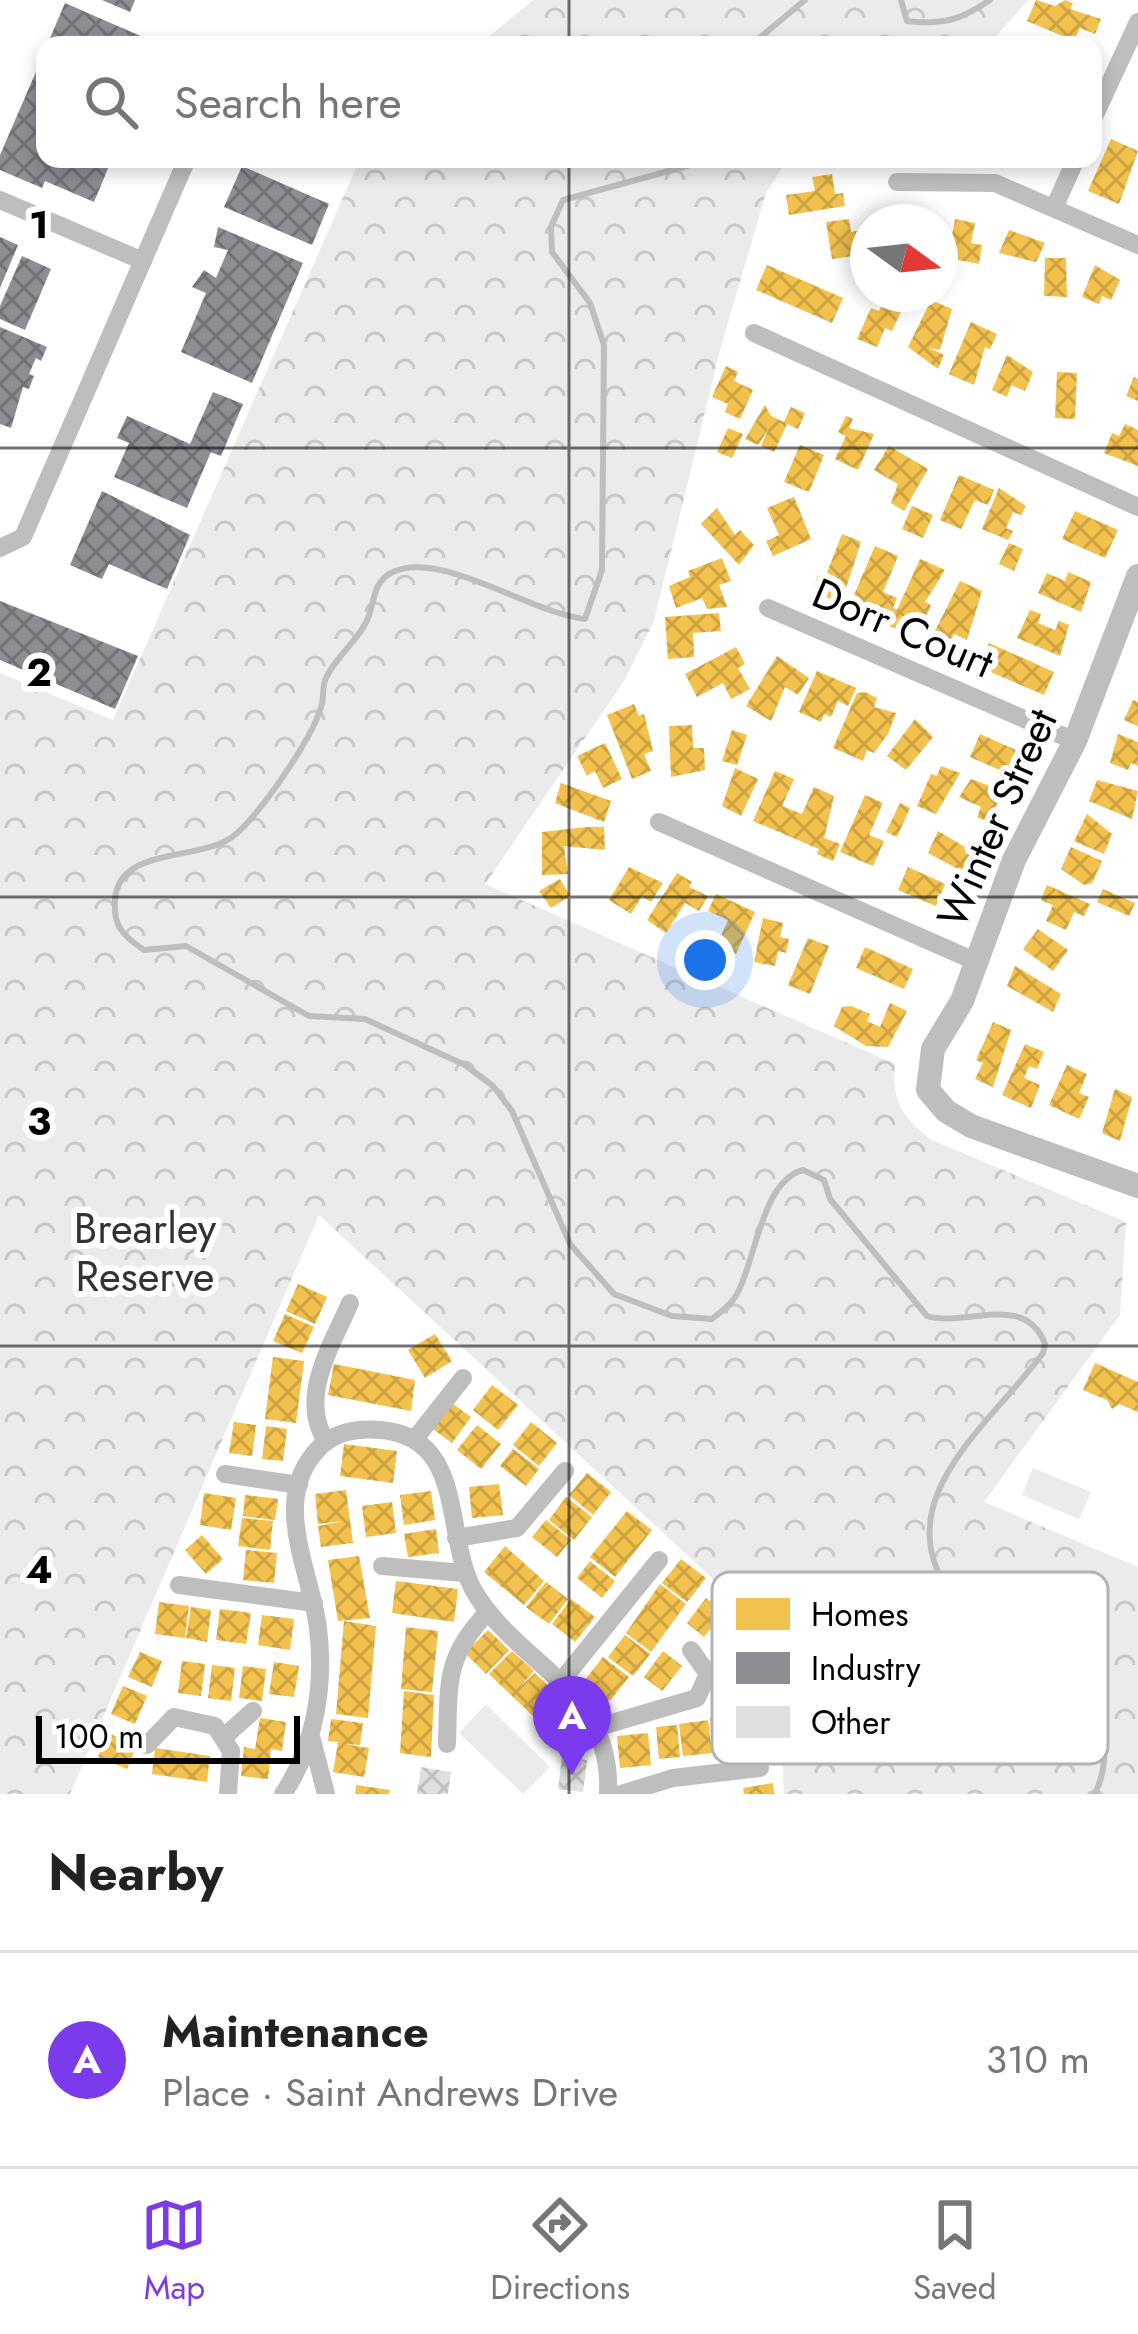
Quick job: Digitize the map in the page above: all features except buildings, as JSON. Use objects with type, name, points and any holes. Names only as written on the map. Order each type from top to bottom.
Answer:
[{"type":"street","points":[[1102,100],[1138,22]]},
{"type":"street","points":[[0,548],[23,537],[183,168]]},
{"type":"street","points":[[1054,208],[1072,168]]},
{"type":"street","points":[[897,182],[994,183],[1138,245]]},
{"type":"street","points":[[0,200],[143,261]]},
{"type":"street","points":[[754,333],[1138,507]]},
{"type":"street","name":"Winter Street","points":[[1138,576],[1075,741],[1013,860],[962,1001],[933,1049],[928,1090],[946,1111],[971,1126],[1138,1186]]},
{"type":"street","name":"Dorr Court","points":[[768,608],[1075,741]]},
{"type":"street","points":[[659,822],[976,962]]},
{"type":"street","points":[[326,1441],[315,1414],[316,1390],[350,1303]]},
{"type":"street","points":[[414,1440],[463,1378]]},
{"type":"street","points":[[283,1794],[308,1748],[320,1654],[314,1604],[296,1530],[299,1485],[326,1441],[370,1429],[414,1440],[446,1477],[464,1573],[488,1612],[563,1679],[595,1728],[608,1794]]},
{"type":"street","points":[[456,1538],[517,1528],[565,1471]]},
{"type":"street","points":[[225,1474],[299,1485]]},
{"type":"street","points":[[563,1679],[658,1560]]},
{"type":"street","points":[[382,1566],[464,1573]]},
{"type":"street","points":[[179,1585],[314,1604]]},
{"type":"street","points":[[447,1744],[452,1660],[463,1639],[488,1612]]},
{"type":"street","points":[[595,1728],[699,1696],[708,1671],[691,1650]]},
{"type":"street","points":[[225,1736],[253,1711]]},
{"type":"street","points":[[147,1745],[176,1717],[206,1721],[225,1736],[231,1750],[228,1794]]},
{"type":"street","points":[[313,1717],[314,1751],[326,1794]]},
{"type":"street","points":[[621,1794],[673,1778],[760,1768]]},
{"type":"green space","points":[[533,0],[1028,0],[996,36],[490,36]]},
{"type":"green space","name":"Brearley Reserve","points":[[356,168],[782,168],[766,193],[720,350],[654,621],[624,681],[485,884],[895,1064],[901,1108],[932,1140],[1126,1222],[1120,1315],[984,1502],[1138,1567],[1138,1794],[784,1794],[782,1764],[1108,1764],[1108,1572],[712,1572],[712,1578],[319,1215],[70,1794],[0,1794],[0,673],[113,720]]},
{"type":"green space","points":[[1033,1468],[1091,1492],[1079,1519],[1022,1495]]},
{"type":"green space","points":[[486,1704],[550,1767],[523,1794],[459,1733]]},
{"type":"waterway","points":[[762,36],[805,0]]},
{"type":"waterway","points":[[901,0],[907,21],[931,22],[951,20],[990,0]]},
{"type":"waterway","points":[[680,168],[563,200],[551,227],[552,252],[590,303],[604,345],[602,570],[585,619],[435,569],[412,567],[386,576],[364,626],[326,678],[322,704],[308,735],[259,809],[222,843],[132,870],[120,882],[115,899],[117,923],[144,950],[186,946],[309,1016],[365,1019],[465,1065],[493,1086],[512,1111],[570,1244],[614,1294],[672,1316],[712,1319],[738,1292],[778,1189],[803,1170],[824,1180],[830,1199],[927,1316],[1009,1315],[1036,1328],[1045,1344],[1043,1353],[971,1439],[935,1501],[930,1534],[939,1572]]},
{"type":"waterway","points":[[1095,1794],[1103,1764]]},
{"type":"place","name":"Maintenance","points":[[572,1775]]}]
